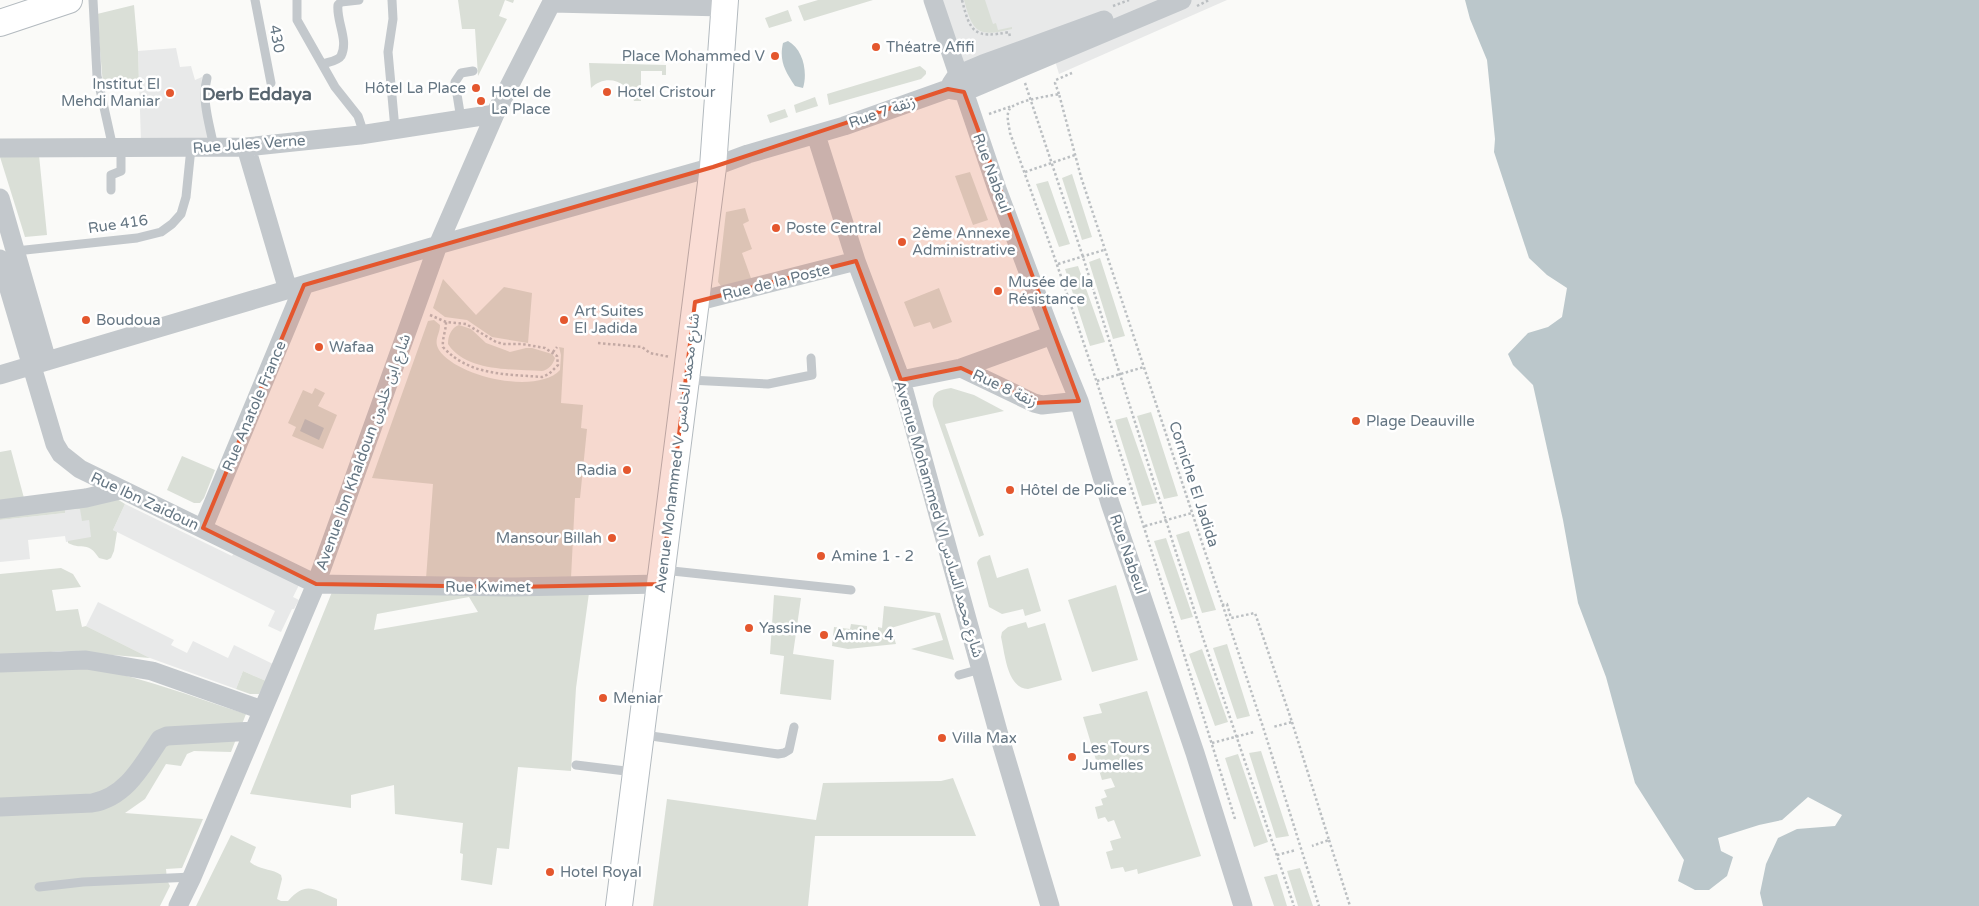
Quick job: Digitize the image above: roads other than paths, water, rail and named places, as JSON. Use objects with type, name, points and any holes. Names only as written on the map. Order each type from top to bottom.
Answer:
[{"type":"street","points":[[0,23],[69,0]]},
{"type":"street","name":"Rue Nabeul","points":[[933,0],[956,85],[973,120],[1052,335],[1079,401],[1110,503],[1195,753],[1243,906]]},
{"type":"street","name":"Rue 7 زنقة","points":[[0,375],[438,245],[713,168],[748,154],[816,135],[956,85],[1074,31],[1140,9],[1182,0]]},
{"type":"street","points":[[552,2],[724,3]]},
{"type":"street","name":"Avenue Ibn Khaldoun شارع ابن خلدون","points":[[178,906],[316,584],[438,245],[495,114],[552,2]]},
{"type":"street","name":"Avenue Mohammed V شارع محمد الخامس","points":[[619,906],[713,168],[724,3]]},
{"type":"street","name":"Rue Jules Verne","points":[[0,148],[246,147],[364,134],[495,114]]},
{"type":"street","name":"Avenue Mohammed VI شارع محمد السادس","points":[[816,135],[856,261],[901,380],[981,670],[1050,906]]},
{"type":"street","points":[[246,147],[296,287]]},
{"type":"street","name":"Rue Ibn Zaidoun","points":[[0,198],[8,255],[39,364],[44,401],[51,432],[61,454],[80,469],[120,490],[203,528],[316,584]]},
{"type":"street","name":"Rue de la Poste","points":[[696,302],[856,261]]},
{"type":"street","name":"Rue Anatole France","points":[[203,528],[296,287]]},
{"type":"street","name":"Rue 8 زنقة","points":[[901,380],[961,368],[1052,335]]},
{"type":"street","name":"Rue 8 زنقة","points":[[961,368],[1034,403],[1042,405],[1079,401]]},
{"type":"street","points":[[0,509],[86,498],[120,490]]},
{"type":"street","name":"Rue Kwimet","points":[[316,584],[578,587],[662,577]]},
{"type":"street","points":[[0,664],[86,660],[152,671],[262,710]]},
{"type":"street","points":[[0,807],[106,801],[130,782],[160,739],[167,736],[254,731]]},
{"type":"lane","points":[[93,0],[97,76],[122,171],[111,175],[111,190]]},
{"type":"lane","name":"430","points":[[256,0],[271,84]]},
{"type":"lane","points":[[297,0],[297,20],[335,87],[358,116],[364,134]]},
{"type":"lane","points":[[323,64],[337,60],[341,56],[343,42],[338,5],[341,2],[359,0]]},
{"type":"lane","points":[[392,0],[393,20],[388,52],[395,129]]},
{"type":"lane","points":[[461,120],[455,82],[461,73],[474,71]]},
{"type":"lane","points":[[207,78],[205,103],[214,148]]},
{"type":"lane","name":"Rue 416","points":[[8,255],[136,238],[161,232],[181,214],[186,197],[191,148]]},
{"type":"lane","points":[[687,369],[768,384],[812,375],[811,358]]},
{"type":"lane","points":[[662,577],[851,590]]},
{"type":"lane","points":[[959,675],[981,670]]},
{"type":"lane","points":[[641,735],[778,754],[789,750],[794,727]]},
{"type":"lane","points":[[576,765],[636,773]]},
{"type":"lane","points":[[39,887],[84,882],[192,876]]},
{"type":"place","name":"Théatre Afifi","points":[[876,47]]},
{"type":"place","name":"Place Mohammed V","points":[[775,56]]},
{"type":"place","name":"Hôtel La Place","points":[[476,88]]},
{"type":"place","name":"Hotel Cristour","points":[[607,92]]},
{"type":"place","name":"Institut El Mehdi Maniar","points":[[170,93]]},
{"type":"place","name":"Hotel de La Place","points":[[481,101]]},
{"type":"place","name":"Poste Central","points":[[776,228]]},
{"type":"place","name":"2ème Annexe Administrative","points":[[902,242]]},
{"type":"place","name":"Musée de la Résistance","points":[[998,291]]},
{"type":"place","name":"Boudoua","points":[[86,320]]},
{"type":"place","name":"Art Suites El Jadida","points":[[564,320]]},
{"type":"place","name":"Wafaa","points":[[319,347]]},
{"type":"place","name":"Plage Deauville","points":[[1356,421]]},
{"type":"place","name":"Radia","points":[[627,470]]},
{"type":"place","name":"Hôtel de Police","points":[[1010,490]]},
{"type":"place","name":"Mansour Billah","points":[[612,538]]},
{"type":"place","name":"Amine 1 - 2","points":[[821,556]]},
{"type":"place","name":"Yassine","points":[[749,628]]},
{"type":"place","name":"Amine 4","points":[[824,635]]},
{"type":"place","name":"Meniar","points":[[603,698]]},
{"type":"place","name":"Villa Max","points":[[942,738]]},
{"type":"place","name":"Les Tours Jumelles","points":[[1072,757]]},
{"type":"place","name":"Hotel Royal","points":[[550,872]]},
{"type":"district","name":"Derb Eddaya","points":[[257,94]]}]
